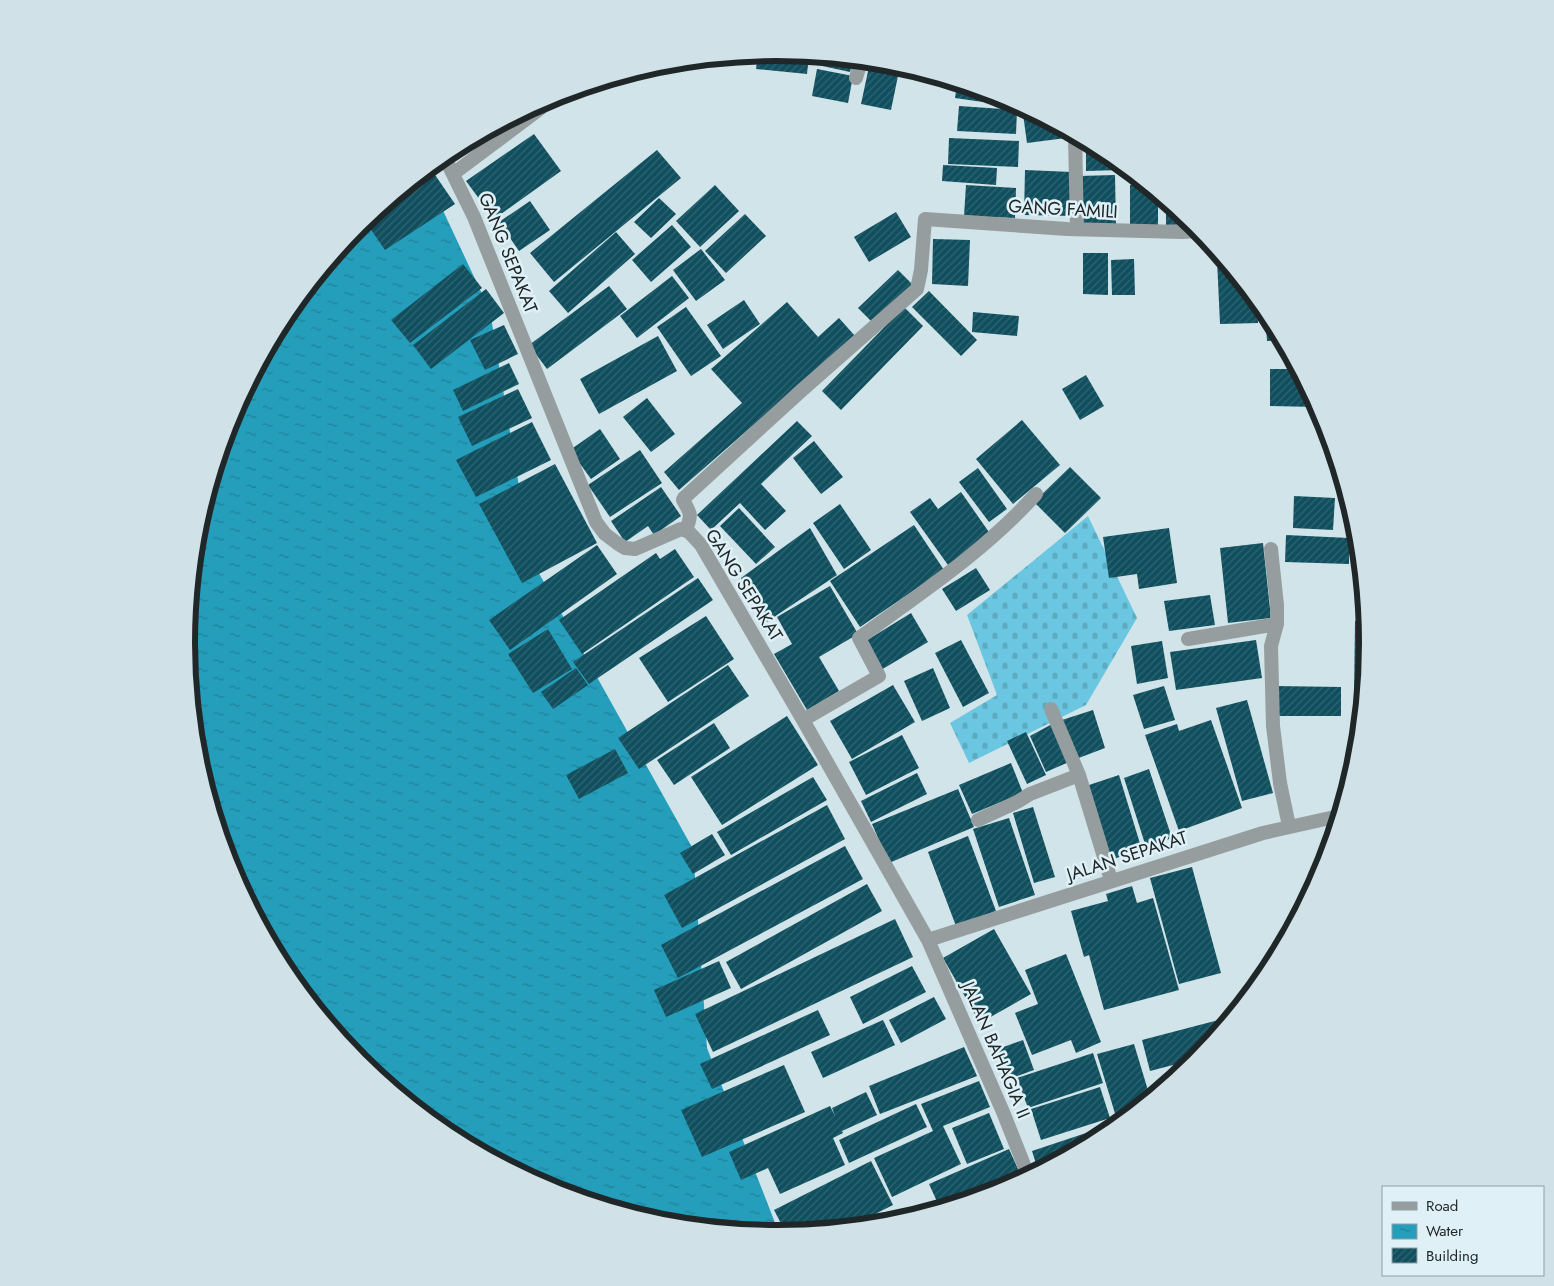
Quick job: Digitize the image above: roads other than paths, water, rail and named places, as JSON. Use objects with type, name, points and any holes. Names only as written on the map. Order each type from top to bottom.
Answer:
[{"type":"street","points":[[856,78],[859,67]]},
{"type":"street","points":[[453,174],[529,117]]},
{"type":"street","points":[[1075,143],[1077,229]]},
{"type":"street","name":"GANG SEPAKAT","points":[[448,163],[474,217],[596,522],[605,534],[625,548],[634,549],[678,530],[686,530],[701,545],[928,940]]},
{"type":"street","name":"GANG FAMILI","points":[[686,530],[691,517],[690,510],[683,500],[684,498],[802,390],[917,290],[921,270],[925,219],[1077,229],[1187,231]]},
{"type":"street","points":[[803,720],[879,676],[859,638],[940,580],[985,544],[1014,519],[1036,494]]},
{"type":"street","points":[[1271,549],[1277,605],[1277,624],[1271,646],[1274,726],[1280,783],[1290,826]]},
{"type":"street","points":[[1188,639],[1277,624]]},
{"type":"street","points":[[1052,709],[1079,775],[1111,880]]},
{"type":"street","points":[[978,820],[1030,794],[1079,775]]},
{"type":"street","name":"JALAN SEPAKAT","points":[[928,940],[1111,880],[1290,826],[1332,817]]},
{"type":"street","name":"JALAN BAHAGIA II","points":[[928,940],[1003,1112],[1026,1169]]},
{"type":"water","points":[[428,178],[490,311],[531,559],[693,849],[707,1048],[776,1225],[739,1224],[664,1214],[590,1194],[520,1165],[486,1147],[423,1105],[366,1054],[315,997],[273,934],[255,900],[226,830],[206,756],[196,681],[195,643],[196,605],[206,530],[226,456],[255,386],[273,352],[315,289],[366,232],[393,206]]}]
